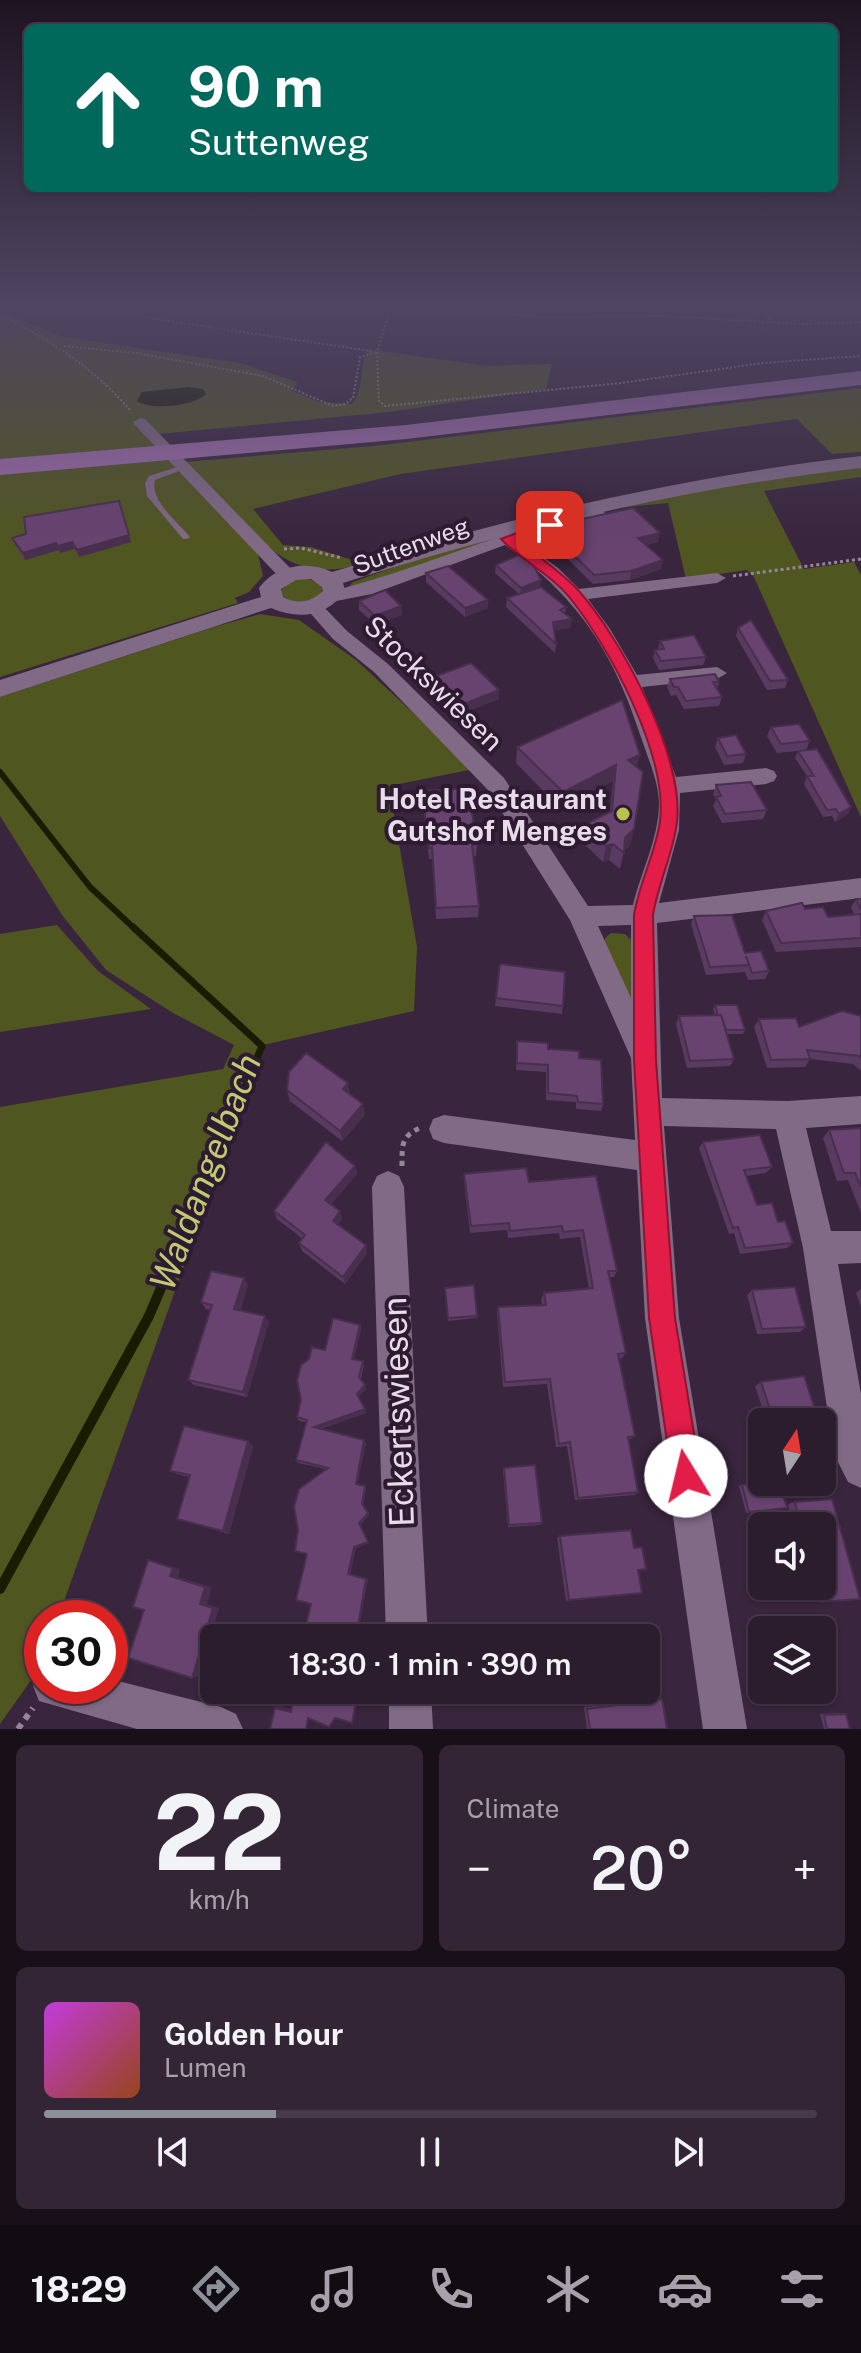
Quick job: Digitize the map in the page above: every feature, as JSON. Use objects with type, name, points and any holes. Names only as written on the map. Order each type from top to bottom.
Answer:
[{"type":"highway","points":[[0,455],[184,454],[460,413],[702,385]]},
{"type":"highway","points":[[0,467],[184,454],[420,430],[804,385]]},
{"type":"street","points":[[140,422],[184,454],[287,575]]},
{"type":"street","points":[[0,689],[273,600],[295,608],[490,530],[560,512],[730,478],[861,462]]},
{"type":"street","name":"Suttenweg","points":[[331,595],[507,539],[626,506]]},
{"type":"street","name":"Suttenweg","points":[[507,539],[552,572],[575,595],[632,682],[668,786],[669,822],[647,891],[644,915],[645,1060]]},
{"type":"street","points":[[273,600],[270,588],[287,575],[312,572],[331,595]]},
{"type":"street","points":[[575,595],[717,578]]},
{"type":"street","name":"Stockswiesen","points":[[331,595],[340,635],[381,668],[496,784],[581,916],[645,1060]]},
{"type":"street","points":[[632,682],[717,673]]},
{"type":"street","points":[[668,786],[766,776]]},
{"type":"street","points":[[581,916],[644,915],[861,888]]},
{"type":"street","points":[[645,1060],[662,1318],[725,1729]]},
{"type":"street","points":[[650,1112],[788,1115],[861,1110]]},
{"type":"street","points":[[788,1115],[819,1248],[853,1454],[861,1469]]},
{"type":"street","points":[[444,1129],[653,1157]]},
{"type":"street","name":"Eckertswiesen","points":[[388,1187],[406,1624]]},
{"type":"street","points":[[819,1248],[861,1247]]},
{"type":"street","points":[[124,1704],[221,1729]]},
{"type":"street","points":[[410,1704],[411,1729]]},
{"type":"lane","points":[[184,454],[149,483],[151,496],[186,537]]},
{"type":"path","points":[[107,385],[140,422]]},
{"type":"path","points":[[283,385],[333,406],[345,404],[353,398],[355,385]]},
{"type":"path","points":[[378,385],[379,401],[393,407],[605,385]]},
{"type":"path","points":[[267,555],[294,548],[315,552]]},
{"type":"path","points":[[717,578],[861,559]]},
{"type":"path","points":[[388,1187],[400,1183],[402,1142],[406,1134],[426,1127],[444,1129]]},
{"type":"green space","points":[[0,385],[296,385],[293,391],[319,402],[352,404],[360,385],[547,385],[546,389],[389,412],[148,435],[172,463],[374,446],[861,388],[861,452],[832,454],[797,419],[400,474],[253,509],[283,545],[311,547],[362,563],[338,569],[314,569],[291,562],[270,548],[258,554],[263,576],[249,592],[235,598],[238,603],[0,677]]},
{"type":"green space","points":[[861,465],[861,477],[764,491],[804,569],[854,562],[861,575],[861,817],[754,577],[747,570],[686,579],[668,503],[604,509],[499,539],[343,592],[353,582],[439,551],[613,503]]},
{"type":"green space","points":[[306,578],[321,584],[323,589],[320,595],[299,602],[289,600],[280,593],[286,582]]},
{"type":"green space","points":[[260,614],[299,620],[356,660],[474,769],[389,786],[417,947],[414,1011],[263,1045],[64,1600],[24,1600],[24,1690],[0,1724],[0,1107],[223,1069],[234,1045],[173,1013],[106,970],[62,915],[0,816],[0,697]]},
{"type":"green space","points":[[57,925],[98,971],[151,1009],[0,1032],[0,934]]},
{"type":"green space","points":[[611,933],[625,934],[632,941],[632,1002],[605,942]]},
{"type":"shaded area","points":[[188,387],[203,389],[206,394],[192,402],[172,406],[152,406],[137,401],[142,392]]},
{"type":"building","points":[[119,501],[129,535],[77,550],[72,542],[58,546],[56,543],[23,553],[12,538],[26,534],[24,517]]},
{"type":"building","points":[[633,508],[660,533],[638,538],[663,560],[631,571],[594,575],[545,527]]},
{"type":"building","points":[[521,554],[533,564],[541,580],[521,588],[496,565]]},
{"type":"building","points":[[448,566],[488,600],[465,608],[426,573]]},
{"type":"building","points":[[541,587],[566,607],[560,610],[572,619],[553,622],[556,644],[507,598]]},
{"type":"building","points":[[385,590],[401,606],[375,616],[359,601]]},
{"type":"building","points":[[751,620],[788,680],[770,681],[738,628]]},
{"type":"building","points":[[694,635],[706,657],[661,661],[655,650],[664,649],[660,641]]},
{"type":"building","points":[[471,663],[499,690],[464,704],[436,676]]},
{"type":"building","points":[[715,674],[719,682],[713,682],[722,697],[686,701],[670,679]]},
{"type":"building","points":[[622,700],[640,755],[628,760],[643,772],[634,829],[625,838],[624,853],[613,844],[606,846],[584,825],[612,811],[616,765],[563,792],[517,747]]},
{"type":"building","points":[[799,724],[810,741],[781,744],[771,727]]},
{"type":"building","points":[[736,735],[746,754],[727,756],[718,738]]},
{"type":"building","points":[[817,749],[851,807],[839,814],[836,809],[827,810],[807,776],[814,776],[798,751]]},
{"type":"building","points":[[751,782],[767,810],[725,814],[716,797],[721,796],[716,785]]},
{"type":"building","points":[[468,788],[477,844],[472,845],[479,906],[436,908],[432,847],[429,848],[422,791]]},
{"type":"building","points":[[802,903],[805,909],[823,907],[828,917],[861,914],[861,938],[781,943],[766,911]]},
{"type":"building","points":[[732,915],[745,953],[761,951],[769,971],[752,973],[746,956],[749,965],[710,967],[694,916]]},
{"type":"building","points":[[500,964],[565,972],[563,1006],[496,998]]},
{"type":"building","points":[[715,1005],[737,1005],[745,1030],[726,1030]]},
{"type":"building","points":[[842,1011],[861,1016],[861,1058],[807,1050],[810,1059],[771,1060],[759,1019],[796,1018],[799,1027]]},
{"type":"building","points":[[721,1015],[734,1059],[690,1061],[679,1016]]},
{"type":"building","points":[[517,1041],[548,1043],[548,1049],[579,1051],[579,1058],[601,1060],[603,1104],[578,1102],[577,1096],[548,1093],[548,1065],[517,1063]]},
{"type":"building","points":[[306,1053],[348,1083],[343,1089],[363,1104],[340,1131],[287,1090],[289,1072]]},
{"type":"building","points":[[861,1128],[861,1187],[855,1173],[844,1173],[829,1130]]},
{"type":"building","points":[[760,1135],[772,1167],[744,1170],[757,1205],[772,1203],[778,1222],[785,1221],[793,1243],[745,1248],[738,1227],[733,1228],[703,1142]]},
{"type":"building","points":[[326,1142],[355,1166],[325,1200],[340,1211],[333,1221],[366,1245],[343,1277],[299,1243],[305,1235],[274,1211]]},
{"type":"building","points":[[526,1168],[529,1182],[596,1176],[617,1271],[608,1271],[626,1353],[618,1354],[635,1436],[628,1437],[638,1492],[578,1498],[570,1442],[559,1444],[550,1379],[505,1382],[498,1307],[546,1305],[544,1293],[593,1288],[583,1230],[563,1232],[562,1226],[510,1231],[509,1223],[471,1226],[464,1174]]},
{"type":"building","points":[[211,1271],[244,1278],[234,1309],[265,1316],[243,1392],[188,1380],[212,1305],[201,1302]]},
{"type":"building","points":[[474,1285],[477,1316],[448,1318],[445,1288]]},
{"type":"building","points":[[795,1287],[806,1327],[762,1329],[752,1290]]},
{"type":"building","points":[[333,1318],[360,1325],[352,1359],[363,1361],[359,1377],[365,1385],[357,1394],[365,1409],[314,1427],[364,1440],[356,1484],[365,1486],[362,1504],[368,1513],[359,1523],[368,1542],[354,1547],[348,1574],[366,1579],[358,1624],[306,1624],[311,1604],[296,1600],[307,1554],[295,1551],[298,1530],[294,1507],[299,1489],[328,1468],[296,1460],[307,1420],[297,1417],[301,1400],[297,1380],[301,1365],[309,1359],[312,1347],[325,1350]]},
{"type":"building","points":[[804,1376],[814,1408],[769,1408],[761,1382]]},
{"type":"building","points":[[184,1426],[248,1441],[223,1531],[177,1519],[190,1475],[170,1471]]},
{"type":"building","points":[[535,1465],[542,1523],[509,1525],[504,1468]]},
{"type":"building","points":[[748,1484],[748,1496],[783,1496],[787,1508],[749,1512],[742,1485]]},
{"type":"building","points":[[832,1499],[836,1512],[798,1512],[795,1502]]},
{"type":"building","points":[[836,1513],[860,1599],[820,1602],[836,1600]]},
{"type":"building","points":[[631,1530],[634,1548],[642,1547],[646,1569],[638,1570],[642,1593],[569,1600],[560,1536]]},
{"type":"building","points":[[148,1560],[173,1568],[170,1576],[205,1587],[200,1604],[213,1608],[208,1624],[200,1624],[200,1651],[192,1678],[128,1658],[144,1610],[133,1607]]},
{"type":"building","points":[[660,1699],[667,1729],[590,1729],[587,1709],[624,1704],[660,1704]]},
{"type":"building","points":[[292,1704],[355,1704],[352,1723],[335,1718],[329,1727],[308,1718],[306,1729],[270,1729],[275,1708],[291,1712]]},
{"type":"building","points":[[846,1714],[850,1729],[827,1729],[824,1715]]},
{"type":"waterway","name":"Waldangelbach","points":[[0,772],[90,887],[135,929]]},
{"type":"waterway","name":"Waldangelbach","points":[[133,927],[262,1046],[166,1276]]},
{"type":"waterway","name":"Waldangelbach","points":[[0,1589],[149,1316],[167,1274]]},
{"type":"place","name":"Hotel Restaurant Gutshof Menges","points":[[623,814]]},
{"type":"route","points":[[550,525],[507,539],[552,572],[575,595],[598,629],[639,697],[668,786],[669,822],[647,891],[644,915],[645,1060],[662,1318],[686,1476]]}]
